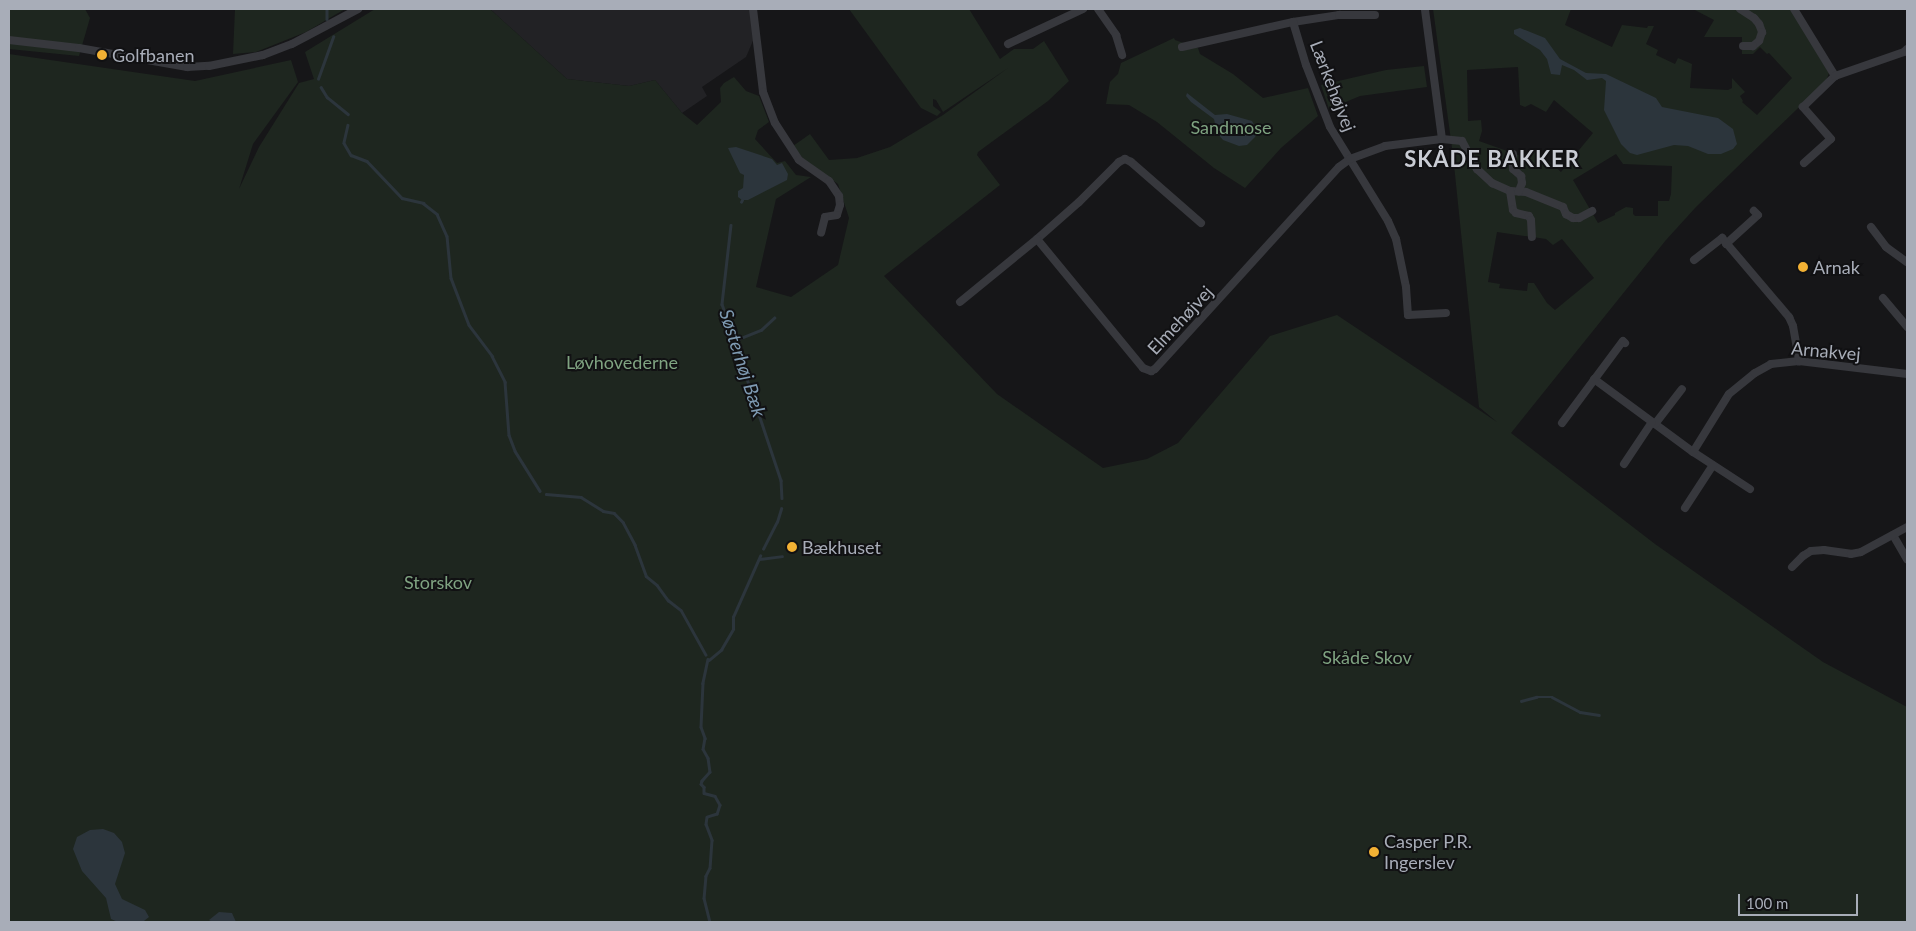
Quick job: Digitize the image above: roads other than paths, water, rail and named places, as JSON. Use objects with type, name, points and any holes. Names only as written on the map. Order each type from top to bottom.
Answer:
[{"type":"street","points":[[9,40],[87,50],[187,67],[209,66],[263,55],[285,47],[302,40],[358,9]]},
{"type":"street","points":[[753,9],[763,92],[774,123],[799,160],[829,180],[839,196],[840,205],[837,215],[825,217],[821,233]]},
{"type":"street","points":[[1008,44],[1083,9]]},
{"type":"street","points":[[1098,9],[1116,35],[1122,55]]},
{"type":"street","points":[[1425,9],[1442,139],[1462,141],[1484,178],[1510,191],[1519,191],[1563,207],[1566,214],[1573,218],[1579,218],[1592,211]]},
{"type":"street","points":[[1740,9],[1754,18],[1762,32],[1759,41],[1753,46],[1742,46]]},
{"type":"street","points":[[1794,9],[1835,76]]},
{"type":"street","name":"Lærkehøjvej","points":[[1182,47],[1323,16],[1375,15]]},
{"type":"street","name":"Lærkehøjvej","points":[[1293,22],[1306,65],[1330,127],[1350,159]]},
{"type":"street","points":[[1804,163],[1831,138],[1803,107],[1835,76],[1906,52]]},
{"type":"street","name":"Elmehøjvej","points":[[1037,239],[1143,368],[1151,370],[1158,367],[1320,187],[1350,159],[1385,146],[1442,139]]},
{"type":"street","points":[[1513,154],[1513,169],[1521,176],[1522,183],[1519,191]]},
{"type":"street","points":[[960,302],[1037,239],[1079,202],[1119,162],[1125,159],[1131,162],[1200,223]]},
{"type":"street","points":[[1350,159],[1388,221],[1396,239],[1406,287],[1408,315],[1446,313]]},
{"type":"street","points":[[1510,191],[1513,210],[1516,213],[1529,216],[1531,220],[1532,237]]},
{"type":"street","points":[[1726,244],[1758,215],[1754,211]]},
{"type":"street","points":[[1871,227],[1886,247],[1907,262]]},
{"type":"street","points":[[1694,260],[1722,238],[1789,317],[1793,326],[1799,362]]},
{"type":"street","points":[[1883,298],[1907,327]]},
{"type":"street","points":[[1562,423],[1623,341],[1625,343]]},
{"type":"street","name":"Arnakvej","points":[[1694,452],[1718,409],[1741,383],[1771,364],[1799,362],[1907,374]]},
{"type":"street","points":[[1594,380],[1694,452],[1750,489]]},
{"type":"street","points":[[1624,464],[1653,423],[1682,389]]},
{"type":"street","points":[[1685,508],[1713,465]]},
{"type":"street","points":[[1792,567],[1811,551],[1824,550],[1851,554],[1861,552],[1907,527]]},
{"type":"street","points":[[1892,535],[1907,559]]},
{"type":"waterway","points":[[327,9],[327,19]]},
{"type":"waterway","points":[[318,79],[333,37]]},
{"type":"waterway","points":[[321,87],[327,97],[348,114]]},
{"type":"waterway","points":[[348,125],[344,143],[351,155],[367,161],[402,198],[423,203],[437,214],[447,236],[451,278],[469,325],[492,356],[505,382],[509,435],[515,451],[540,491]]},
{"type":"waterway","name":"Søsterhøj Bæk","points":[[731,225],[722,304],[781,480],[782,498]]},
{"type":"waterway","points":[[736,340],[761,330],[774,318]]},
{"type":"waterway","points":[[546,494],[581,497],[603,511],[614,513],[623,522],[635,545],[646,576],[657,585],[668,600],[681,610],[706,655]]},
{"type":"waterway","name":"Søsterhøj Bæk","points":[[763,549],[777,522],[781,509]]},
{"type":"waterway","name":"Søsterhøj Bæk","points":[[709,660],[721,650],[733,629],[733,617],[760,556]]},
{"type":"waterway","points":[[759,559],[782,556]]},
{"type":"waterway","name":"Søsterhøj Bæk","points":[[708,659],[703,683],[701,727],[705,738],[703,749],[708,758],[710,772],[701,784],[704,787],[704,793],[715,796],[720,805],[717,814],[707,817],[706,824],[712,840],[710,868],[706,876],[704,898],[710,922]]},
{"type":"waterway","points":[[1521,701],[1536,697],[1552,697],[1580,712],[1599,715]]},
{"type":"place","name":"Golfbanen","points":[[102,55]]},
{"type":"place","name":"Arnak","points":[[1803,267]]},
{"type":"place","name":"Bækhuset","points":[[792,547]]},
{"type":"place","name":"Casper P.R. Ingerslev","points":[[1374,852]]},
{"type":"district","name":"SKÅDE BAKKER","points":[[1492,159]]},
{"type":"park label","name":"Sandmose","points":[[1231,127]]},
{"type":"park label","name":"Løvhovederne","points":[[622,362]]},
{"type":"park label","name":"Storskov","points":[[438,582]]},
{"type":"park label","name":"Skåde Skov","points":[[1367,657]]}]
